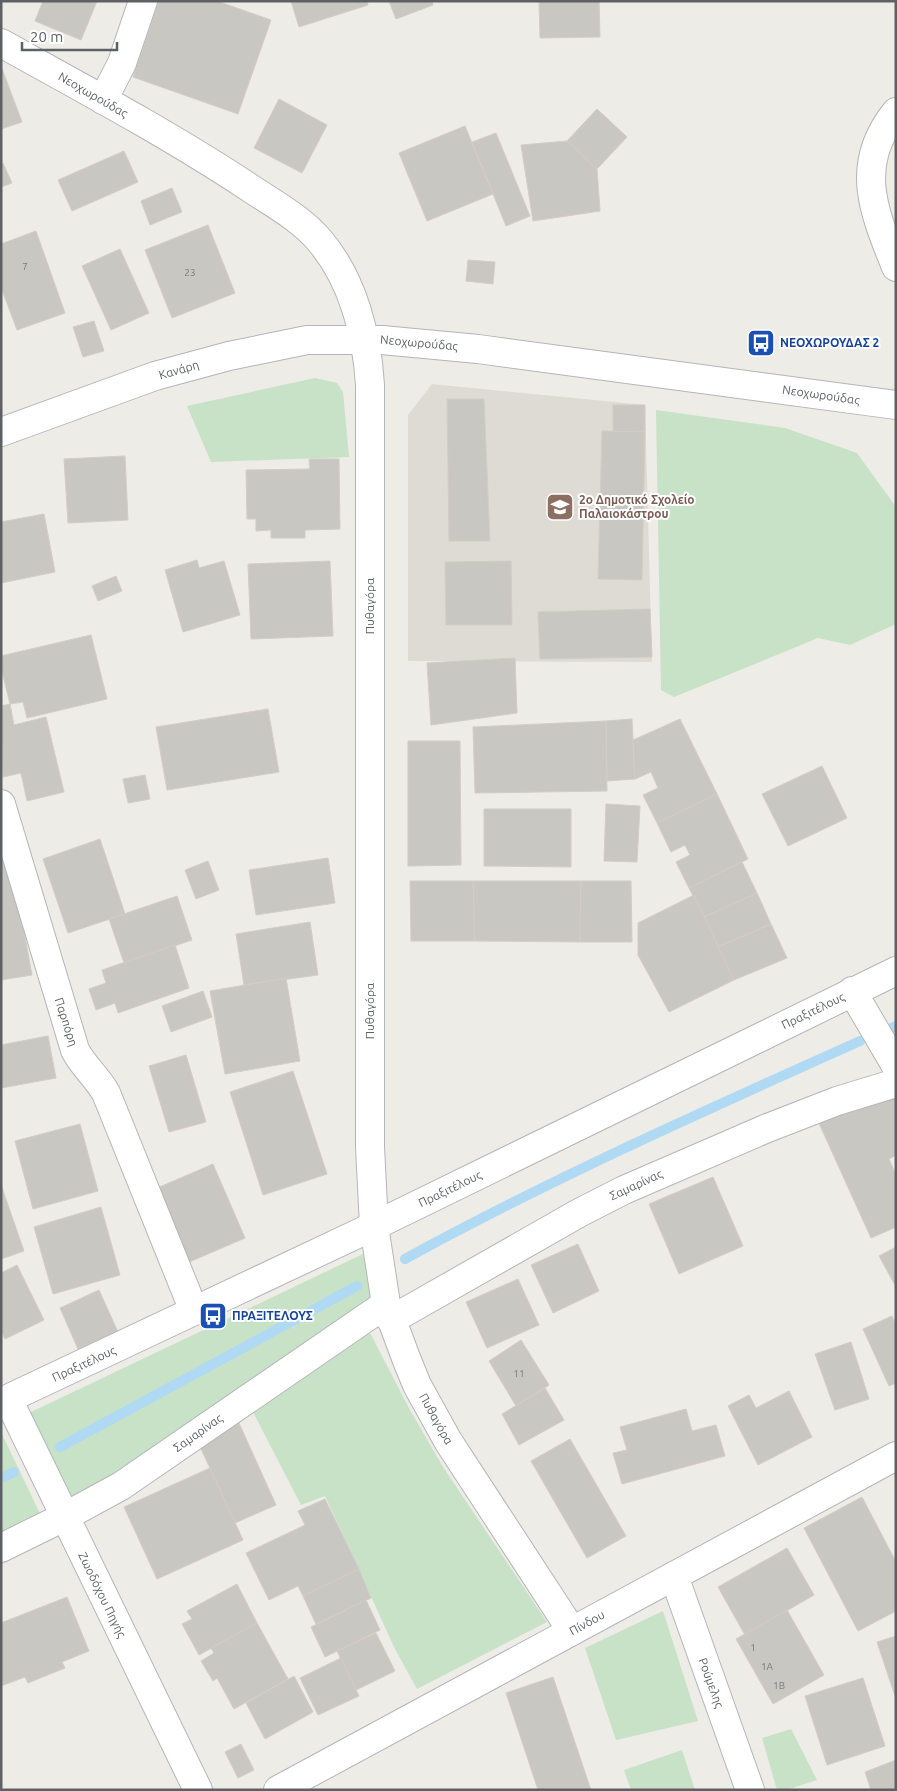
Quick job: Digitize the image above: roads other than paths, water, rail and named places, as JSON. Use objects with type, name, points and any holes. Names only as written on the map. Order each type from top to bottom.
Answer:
[{"type":"street","points":[[103,100],[122,63],[143,1]]},
{"type":"street","name":"Νεοχωρούδας","points":[[1,43],[103,100],[230,175],[295,218],[313,233],[328,251],[354,302],[364,339],[516,354],[896,405]]},
{"type":"street","points":[[896,112],[878,143],[871,169],[873,206],[888,223],[896,267]]},
{"type":"street","name":"Κανάρη","points":[[1,432],[115,389],[187,366],[306,340],[364,339]]},
{"type":"street","name":"Πυθαγόρα","points":[[364,339],[370,385],[370,1148],[374,1226],[389,1312],[417,1385],[448,1441],[572,1631]]},
{"type":"street","name":"Παρπόρη","points":[[1,804],[75,1050],[81,1061],[98,1079],[106,1093],[194,1312]]},
{"type":"street","name":"Πραξιτέλους","points":[[5,1400],[374,1226],[896,970]]},
{"type":"street","points":[[852,992],[896,1066]]},
{"type":"street","name":"Σαμαρίνας","points":[[1,1548],[64,1517],[136,1476],[389,1312],[579,1213],[624,1190],[774,1125],[837,1101],[896,1083]]},
{"type":"street","name":"Ζωοδόχου Πηγής","points":[[5,1400],[198,1790]]},
{"type":"street","name":"Πίνδου","points":[[278,1790],[896,1456]]},
{"type":"street","name":"Ρούμελης","points":[[674,1576],[750,1790]]},
{"type":"waterway","points":[[405,1259],[573,1173],[860,1041]]},
{"type":"waterway","points":[[60,1447],[357,1286]]},
{"type":"waterway","points":[[1,1478],[14,1472]]},
{"type":"place","name":"ΝΕΟΧΩΡΟΥΔΑΣ 2","points":[[761,343]]},
{"type":"place","name":"2ο Δημοτικό Σχολείο Παλαιοκάστρου","points":[[560,507]]},
{"type":"place","name":"ΠΡΑΞΙΤΕΛΟΥΣ","points":[[213,1316]]}]
